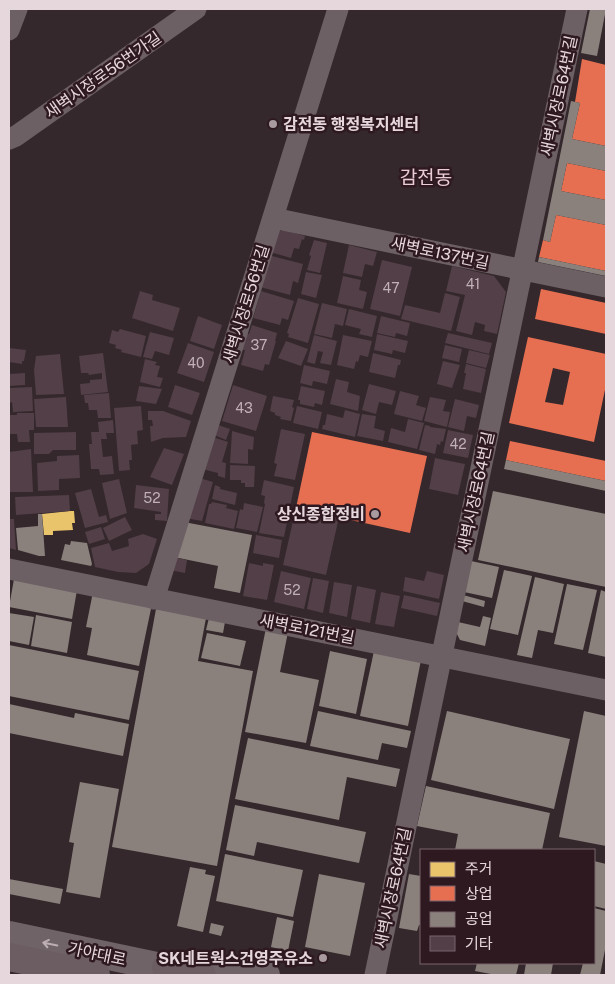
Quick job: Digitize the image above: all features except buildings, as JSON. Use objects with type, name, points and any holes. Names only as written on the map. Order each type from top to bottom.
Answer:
[{"type":"highway","points":[[9,957],[96,975]]},
{"type":"highway","points":[[176,972],[202,975]]},
{"type":"main road","name":"가야대로","points":[[9,935],[176,972],[243,970],[266,975]]},
{"type":"street","points":[[9,30],[17,9]]},
{"type":"street","name":"새벽시장로56번가길","points":[[9,139],[16,136],[196,9]]},
{"type":"street","name":"새벽시장로56번길","points":[[154,599],[338,9]]},
{"type":"street","name":"새벽시장로64번길","points":[[374,975],[577,9]]},
{"type":"street","name":"새벽로137번길","points":[[273,218],[606,287]]},
{"type":"street","name":"새벽로121번길","points":[[9,569],[606,690]]},
{"type":"place","name":"감전동 행정복지센터","points":[[273,124]]},
{"type":"place","name":"상신종합정비","points":[[375,514]]},
{"type":"place","name":"SK네트웍스건영주유소","points":[[323,958]]},
{"type":"district","name":"감전동","points":[[426,177]]}]
